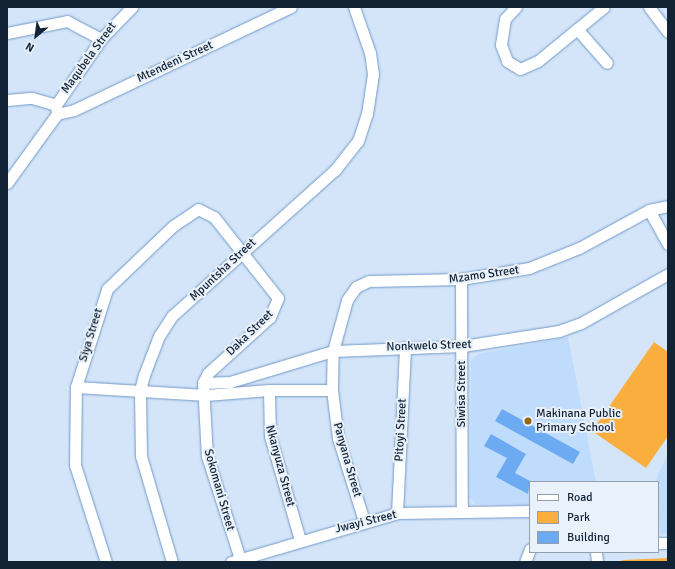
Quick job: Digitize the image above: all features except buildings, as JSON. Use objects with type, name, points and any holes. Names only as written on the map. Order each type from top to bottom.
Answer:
[{"type":"street","name":"Maqubela Street","points":[[7,182],[56,110],[101,39],[132,7]]},
{"type":"street","name":"Mtendeni Street","points":[[56,110],[74,110],[291,7]]},
{"type":"street","name":"Mpuntsha Street","points":[[172,562],[141,456],[140,390],[159,336],[172,316],[242,251],[334,170],[358,141],[367,114],[373,74],[370,53],[354,7]]},
{"type":"street","points":[[516,7],[505,19],[500,36],[502,52],[513,67],[520,69],[538,61],[604,7]]},
{"type":"street","points":[[648,7],[668,32]]},
{"type":"street","points":[[7,33],[67,21],[101,39]]},
{"type":"street","points":[[577,29],[607,63]]},
{"type":"street","points":[[7,100],[32,98],[56,110]]},
{"type":"street","name":"Mzamo Street","points":[[333,351],[347,300],[356,287],[369,282],[461,279],[529,268],[579,248],[649,210],[668,206]]},
{"type":"street","points":[[649,210],[668,244]]},
{"type":"street","name":"Siya Street","points":[[106,562],[75,465],[76,387],[107,289],[187,213],[207,211],[242,251]]},
{"type":"street","name":"Daka Street","points":[[203,383],[208,373],[270,317],[278,303],[277,295],[242,251]]},
{"type":"street","name":"Nonkwelo Street","points":[[203,383],[230,382],[333,351],[405,347],[463,346],[572,328],[668,274]]},
{"type":"street","name":"Siwisa Street","points":[[461,279],[463,346],[462,510]]},
{"type":"street","name":"Pitoyi Street","points":[[397,513],[405,347]]},
{"type":"street","name":"Panyana Street","points":[[333,351],[332,390],[338,438],[364,521]]},
{"type":"street","points":[[203,383],[206,395]]},
{"type":"street","points":[[76,387],[206,395],[269,390],[332,390]]},
{"type":"street","name":"Nkanyuza Street","points":[[269,390],[270,436],[300,540]]},
{"type":"street","name":"Sokomani Street","points":[[206,395],[207,456],[236,561]]},
{"type":"street","name":"Jwayi Street","points":[[236,561],[300,540],[397,513],[462,510],[529,511]]},
{"type":"street","points":[[525,562],[529,552]]},
{"type":"shaded area","name":"Makinana Public Primary School","points":[[568,337],[596,481],[529,481],[529,505],[476,504],[470,497],[471,360],[478,354]]},
{"type":"shaded area","points":[[668,453],[668,534],[660,534],[659,481],[655,481]]},
{"type":"green space","points":[[654,342],[668,352],[668,436],[646,468],[592,431]]},
{"type":"green space","points":[[668,558],[668,562],[618,562],[623,560]]},
{"type":"place","name":"Makinana Public Primary School","points":[[528,421]]}]
